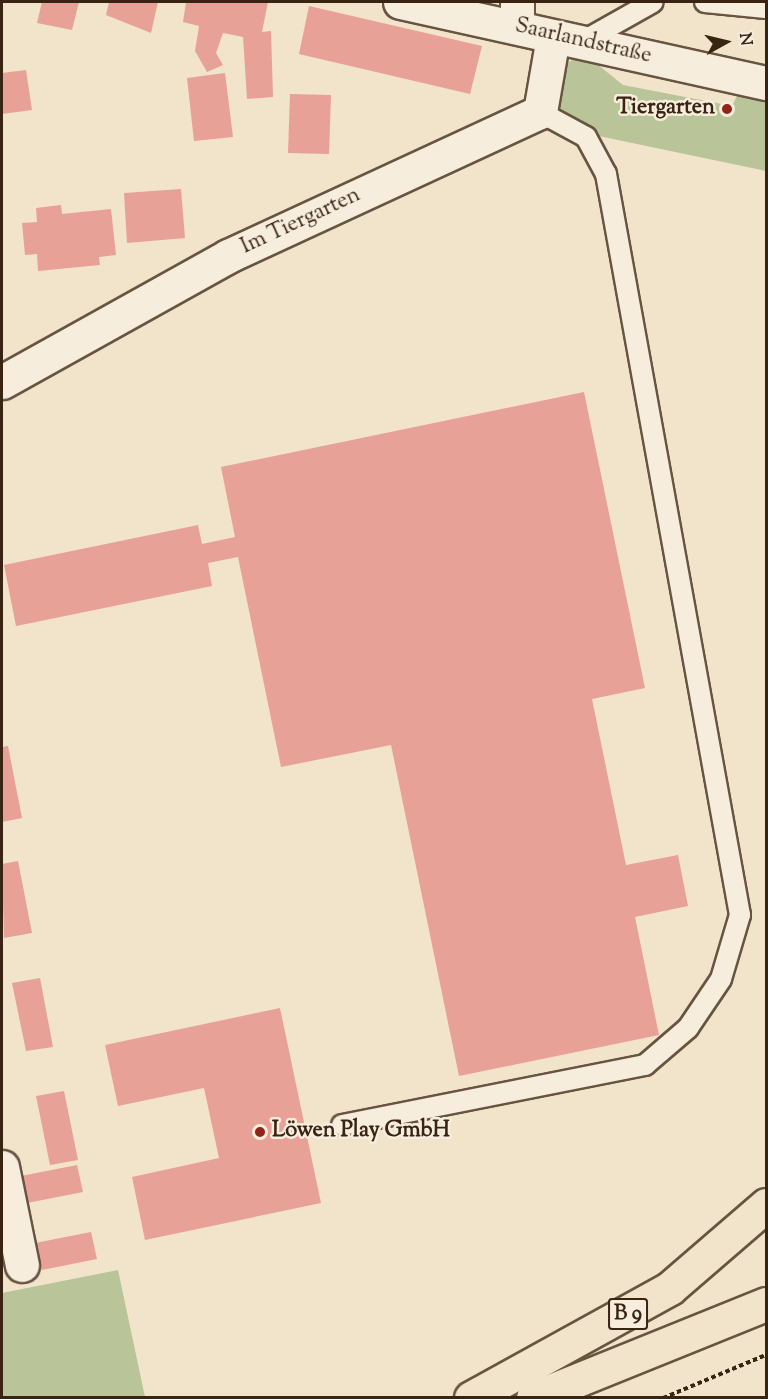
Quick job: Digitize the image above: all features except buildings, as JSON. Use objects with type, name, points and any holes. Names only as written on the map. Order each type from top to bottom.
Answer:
[{"type":"highway","name":"B 9","points":[[471,1398],[670,1288],[766,1205]]},
{"type":"highway","name":"B 9","points":[[533,1398],[766,1304]]},
{"type":"street","name":"Saarlandstraße","points":[[400,2],[517,14],[567,40],[766,83]]},
{"type":"street","points":[[540,112],[567,40]]},
{"type":"street","name":"Im Tiergarten","points":[[2,382],[228,256],[540,112]]},
{"type":"street","points":[[2,1167],[22,1265]]},
{"type":"lane","points":[[567,40],[653,2]]},
{"type":"lane","points":[[705,2],[766,8]]},
{"type":"lane","points":[[342,1125],[645,1065],[688,1028],[721,979],[740,915],[606,174],[586,136],[540,112]]},
{"type":"path","points":[[663,1398],[766,1355]]},
{"type":"green space","points":[[586,55],[623,85],[732,106],[742,86],[766,92],[766,171],[541,124],[568,62]]},
{"type":"green space","points":[[118,1270],[145,1397],[2,1397],[2,1293]]},
{"type":"place","name":"Tiergarten","points":[[727,109]]},
{"type":"place","name":"Löwen Play GmbH","points":[[260,1132]]}]
